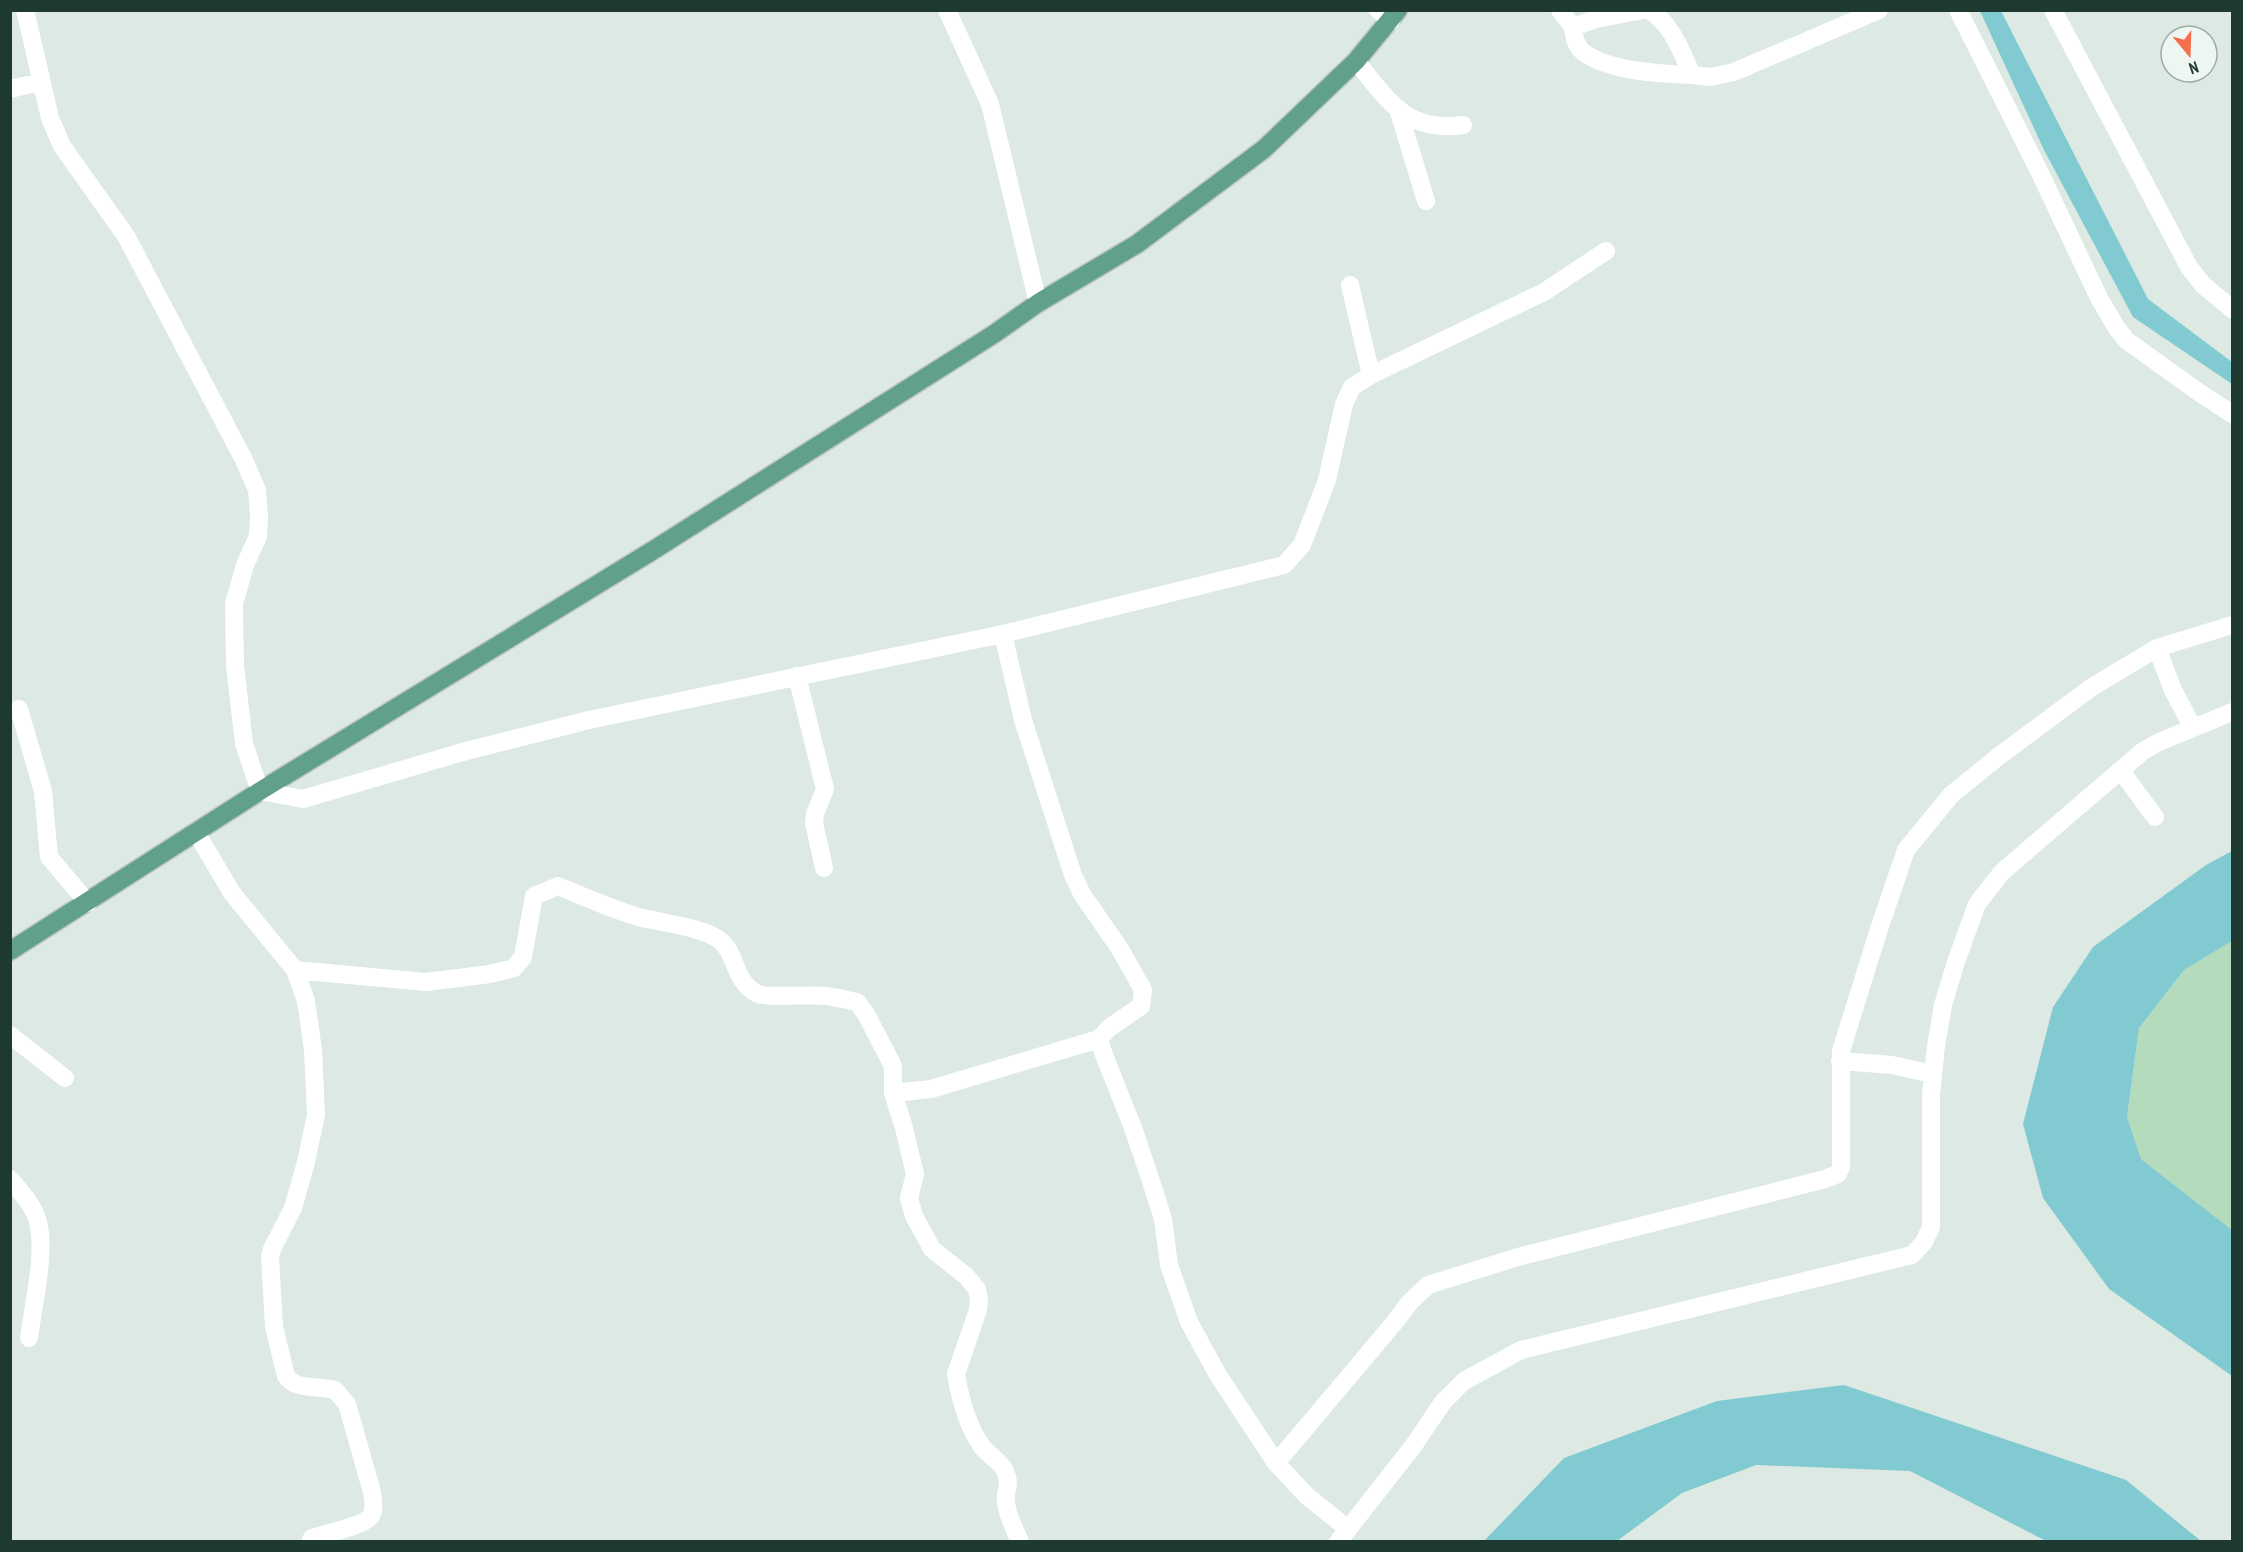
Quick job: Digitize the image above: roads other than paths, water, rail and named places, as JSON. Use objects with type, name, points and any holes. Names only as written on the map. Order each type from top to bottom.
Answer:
[{"type":"main road","points":[[10,951],[260,791],[652,551],[994,334],[1038,303],[1137,244],[1264,149],[1356,61],[1389,14]]},
{"type":"street","points":[[25,10],[50,118],[62,146],[126,236],[243,458],[257,490],[258,536],[245,565],[234,603],[235,665],[244,744],[260,791],[303,799],[499,742],[589,720],[1003,634],[1284,565],[1302,545],[1327,480],[1344,404],[1352,387],[1371,375],[1544,292],[1606,251]]},
{"type":"street","points":[[947,10],[990,104],[1038,303]]},
{"type":"street","points":[[1560,10],[1573,27],[1574,39],[1582,51],[1596,60],[1654,74],[1711,77],[1734,72],[1879,10]]},
{"type":"street","points":[[1573,27],[1596,19],[1643,10]]},
{"type":"street","points":[[1649,10],[1665,23],[1692,75]]},
{"type":"street","points":[[1958,10],[2040,173],[2099,298],[2116,327],[2126,340],[2232,414]]},
{"type":"street","points":[[2053,10],[2189,267],[2203,285],[2232,308]]},
{"type":"street","points":[[1356,61],[1407,116],[1444,128],[1463,125]]},
{"type":"street","points":[[10,89],[41,82]]},
{"type":"street","points":[[1398,108],[1426,201]]},
{"type":"street","points":[[1350,285],[1371,375]]},
{"type":"street","points":[[1276,1463],[1410,1302],[1428,1286],[1518,1257],[1838,1174],[1841,1167],[1846,1061],[1842,1051],[1875,940],[1906,850],[1952,795],[1999,756],[2092,687],[2232,625]]},
{"type":"street","points":[[893,1093],[930,1089],[950,1084],[1100,1039],[1109,1028],[1141,1006],[1143,990],[1120,949],[1082,894],[1073,874],[1023,720],[1003,634]]},
{"type":"street","points":[[2160,655],[2173,690],[2193,728]]},
{"type":"street","points":[[797,676],[825,789],[815,813],[814,823],[824,868]]},
{"type":"street","points":[[19,709],[43,791],[49,857],[88,903]]},
{"type":"street","points":[[1100,1039],[1149,1174],[1163,1219],[1169,1265],[1189,1322],[1218,1375],[1276,1463],[1343,1535],[1414,1444],[1443,1402],[1464,1381],[1521,1350],[1912,1255],[1924,1242],[1931,1227],[1930,1151],[1933,1074],[1943,1005],[1977,904],[2002,872],[2143,751],[2232,712]]},
{"type":"street","points":[[2121,771],[2155,817]]},
{"type":"street","points":[[196,832],[232,893],[296,970],[306,1001],[316,1114],[293,1208],[270,1257],[274,1327],[286,1376],[290,1382],[334,1390],[347,1404],[374,1506],[371,1516],[363,1522],[312,1539],[310,1542]]},
{"type":"street","points":[[296,970],[426,982],[490,974],[514,968],[523,957],[534,896],[558,886],[605,906],[697,930],[722,942],[735,970],[745,984],[759,994],[826,996],[857,1002],[866,1014],[893,1066],[893,1093],[915,1174],[909,1198],[920,1230],[932,1249],[966,1276],[977,1289],[978,1310],[956,1374],[957,1385],[962,1402],[984,1448],[1004,1469],[1010,1484],[1005,1500],[1020,1542]]},
{"type":"street","points":[[10,1035],[65,1078]]},
{"type":"street","points":[[1846,1061],[1888,1064],[1933,1074]]},
{"type":"street","points":[[10,1179],[28,1201],[38,1221],[41,1243],[29,1338]]},
{"type":"water","points":[[1980,11],[2001,11],[2148,299],[2232,362],[2232,384],[2133,317],[2044,150]]},
{"type":"water","points":[[2232,851],[2232,941],[2184,970],[2139,1028],[2127,1117],[2141,1159],[2232,1230],[2232,1376],[2109,1289],[2043,1198],[2023,1124],[2053,1007],[2093,947],[2206,865]]},
{"type":"water","points":[[1844,1385],[2126,1480],[2201,1541],[2046,1541],[1910,1471],[1756,1465],[1682,1493],[1617,1541],[1484,1541],[1564,1458],[1717,1401]]}]
